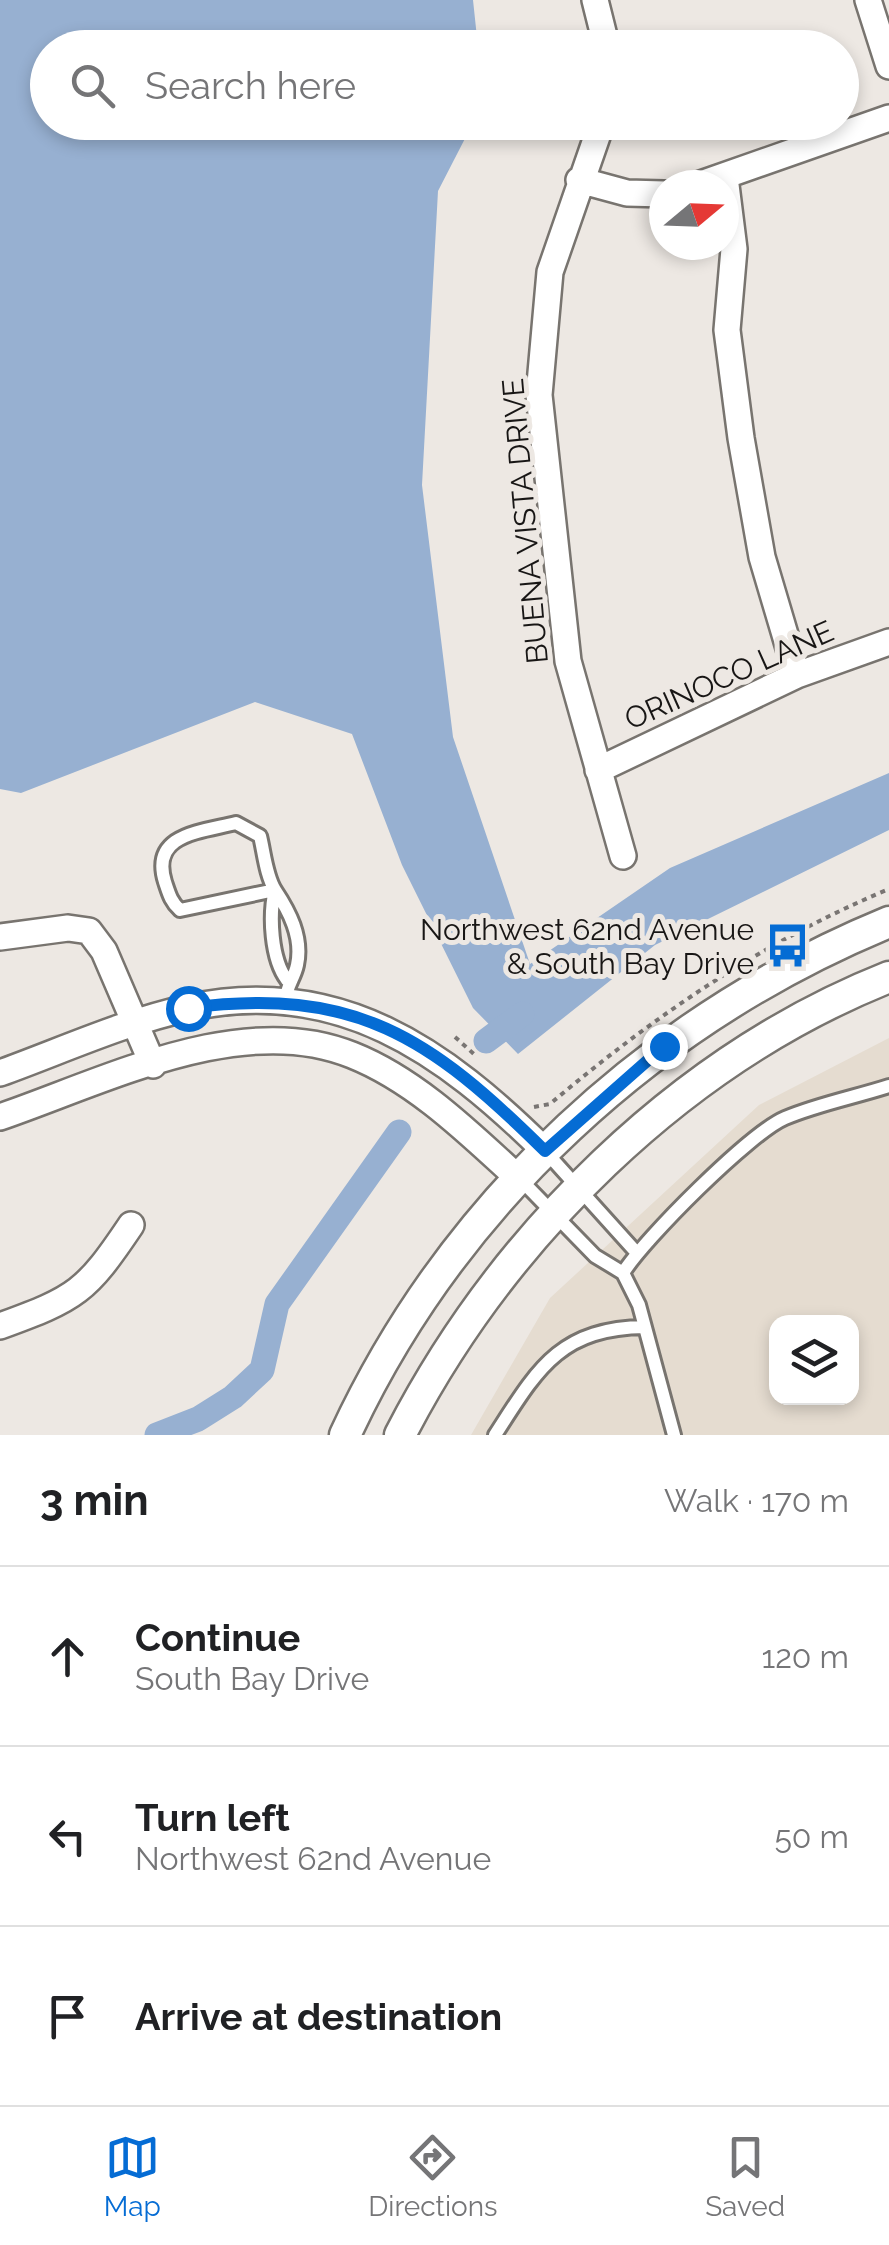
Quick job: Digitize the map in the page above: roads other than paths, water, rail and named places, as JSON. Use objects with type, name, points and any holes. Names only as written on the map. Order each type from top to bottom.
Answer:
[{"type":"street","points":[[868,0],[889,66]]},
{"type":"street","points":[[602,2],[606,30]]},
{"type":"street","points":[[859,129],[889,118]]},
{"type":"street","name":"BUENA VISTA DRIVE","points":[[595,140],[550,272],[539,395],[568,662],[623,856]]},
{"type":"street","points":[[739,172],[828,140]]},
{"type":"street","points":[[579,180],[627,193],[649,194]]},
{"type":"street","points":[[733,260],[727,330],[740,438],[762,557],[796,676]]},
{"type":"street","name":"ORINOCO LANE","points":[[598,770],[796,676],[889,642]]},
{"type":"street","points":[[345,1435],[404,1328],[518,1177],[545,1151],[609,1092],[708,1017],[797,965],[889,922]]},
{"type":"street","points":[[0,937],[68,928],[89,931],[104,952],[153,1065]]},
{"type":"street","points":[[400,1435],[422,1391],[481,1302],[582,1187],[669,1107],[721,1070],[776,1034],[889,977]]},
{"type":"street","points":[[280,1040],[286,991]]},
{"type":"street","points":[[0,1073],[188,1008],[286,991],[325,1006],[368,1012],[446,1063],[545,1151]]},
{"type":"street","points":[[354,1055],[368,1012]]},
{"type":"street","points":[[0,1118],[243,1038],[298,1040],[354,1055],[428,1100],[518,1177]]},
{"type":"street","points":[[0,1326],[55,1306],[94,1281],[131,1224]]},
{"type":"lane","points":[[275,890],[180,910],[171,901],[160,864],[162,854],[174,842],[236,823],[260,836],[275,890],[291,910],[297,968],[286,991]]},
{"type":"lane","points":[[275,890],[271,917],[286,991]]},
{"type":"lane","points":[[622,1273],[636,1252],[710,1178],[781,1119],[889,1086]]},
{"type":"lane","points":[[545,1151],[582,1187],[636,1252]]},
{"type":"lane","points":[[518,1177],[595,1256],[622,1273],[645,1327],[674,1435]]},
{"type":"lane","points":[[495,1435],[538,1367],[557,1352],[604,1333],[645,1327]]},
{"type":"water","points":[[0,0],[473,0],[476,30],[30,30],[30,140],[464,140],[438,191],[422,485],[453,737],[530,964],[670,868],[889,773],[889,830],[655,945],[518,1054],[473,1008],[402,865],[352,734],[255,702],[21,793],[0,789]]},
{"type":"waterway","points":[[486,1041],[522,1014]]},
{"type":"waterway","points":[[157,1435],[198,1419],[233,1397],[262,1370],[277,1304],[399,1132]]},
{"type":"place","name":"Northwest 62nd Avenue & South Bay Drive","points":[[787,946]]}]
